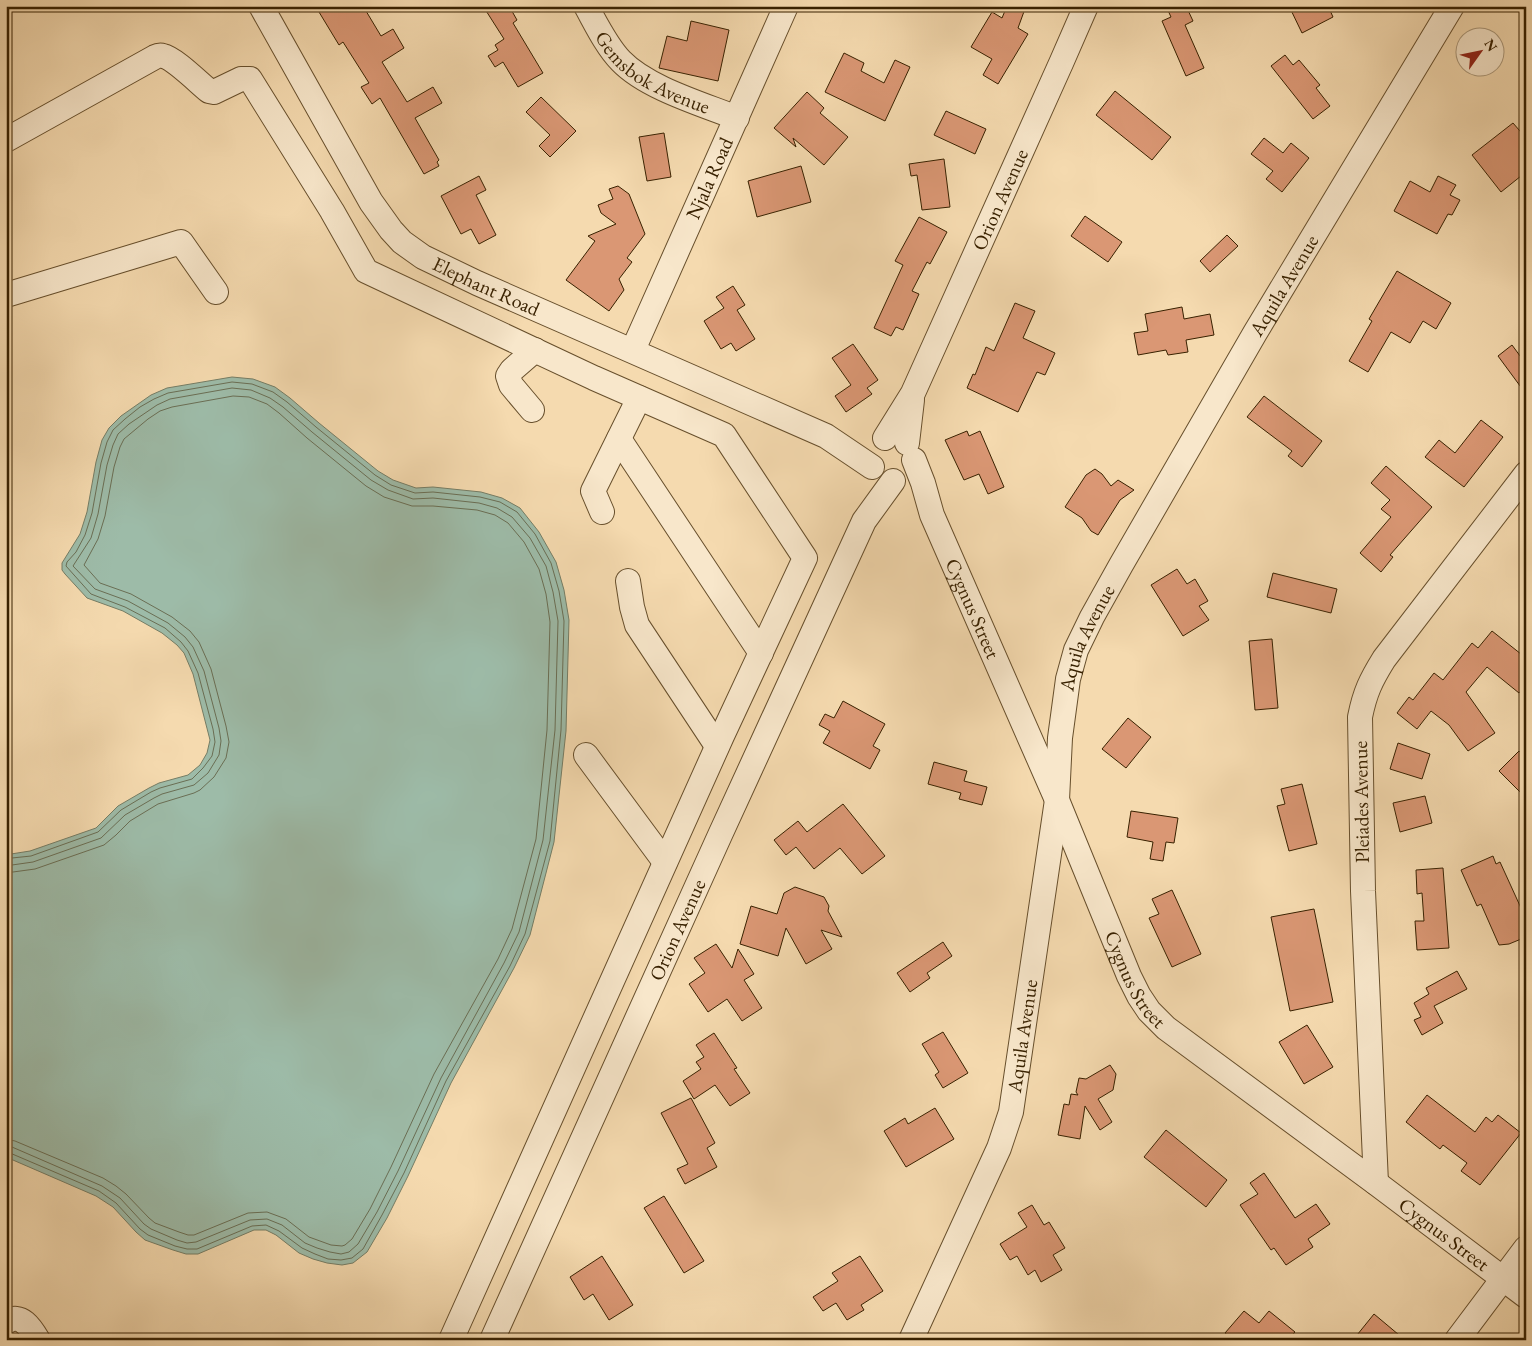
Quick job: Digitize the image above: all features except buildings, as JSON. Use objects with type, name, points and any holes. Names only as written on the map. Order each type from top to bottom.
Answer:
[{"type":"street","name":"Elephant Road","points":[[261,6],[371,202],[402,242],[423,257],[469,280],[633,350],[826,436],[885,474]]},
{"type":"street","name":"Gemsbok Avenue","points":[[586,6],[620,60],[634,73],[652,83],[737,118]]},
{"type":"street","name":"Njala Road","points":[[633,350],[786,6]]},
{"type":"street","name":"Orion Avenue","points":[[492,1340],[885,474],[871,460],[871,453],[874,447],[896,446],[913,393],[1086,6]]},
{"type":"street","name":"Aquila Avenue","points":[[911,1340],[999,1148],[1011,1112],[1057,800],[1060,738],[1068,679],[1076,650],[1092,617],[1254,333],[1452,6]]},
{"type":"street","points":[[6,140],[155,56],[166,56],[209,92],[214,92],[240,79],[250,79],[332,211],[366,271],[639,398],[724,435],[805,558],[665,862],[451,1340]]},
{"type":"street","points":[[6,295],[181,242],[216,292]]},
{"type":"street","points":[[532,410],[511,385],[508,376],[512,370],[535,350]]},
{"type":"street","points":[[602,512],[593,492],[639,398]]},
{"type":"street","name":"Elephant Road","points":[[826,436],[896,446]]},
{"type":"street","points":[[619,439],[760,653]]},
{"type":"street","name":"Cygnus Street","points":[[896,446],[923,483],[932,515],[1057,800],[1129,976],[1149,1011],[1166,1028],[1526,1296]]},
{"type":"street","points":[[885,474],[910,472],[896,446]]},
{"type":"street","name":"Cygnus Street","points":[[885,474],[912,488],[932,515]]},
{"type":"street","name":"Pleiades Avenue","points":[[1376,1183],[1362,891],[1360,717],[1371,680],[1384,659],[1526,474]]},
{"type":"street","points":[[628,580],[637,625],[718,746]]},
{"type":"street","points":[[586,755],[665,862]]},
{"type":"street","points":[[1457,1340],[1526,1248]]},
{"type":"street","points":[[6,1322],[15,1318],[20,1319],[30,1327],[38,1340]]},
{"type":"water","points":[[232,377],[253,379],[275,387],[378,471],[393,480],[416,488],[433,487],[481,492],[502,498],[520,508],[539,532],[556,562],[564,590],[569,620],[566,731],[554,842],[530,935],[451,1083],[387,1218],[367,1252],[353,1263],[342,1265],[327,1263],[299,1253],[276,1235],[266,1230],[254,1230],[198,1254],[186,1254],[173,1250],[145,1240],[113,1207],[96,1196],[6,1157],[6,853],[30,851],[96,828],[118,806],[149,788],[159,783],[188,775],[200,765],[207,753],[210,740],[193,674],[184,653],[162,633],[123,611],[87,598],[62,570],[62,563],[80,534],[87,512],[102,440],[109,428],[121,416],[151,395],[167,388]]}]
